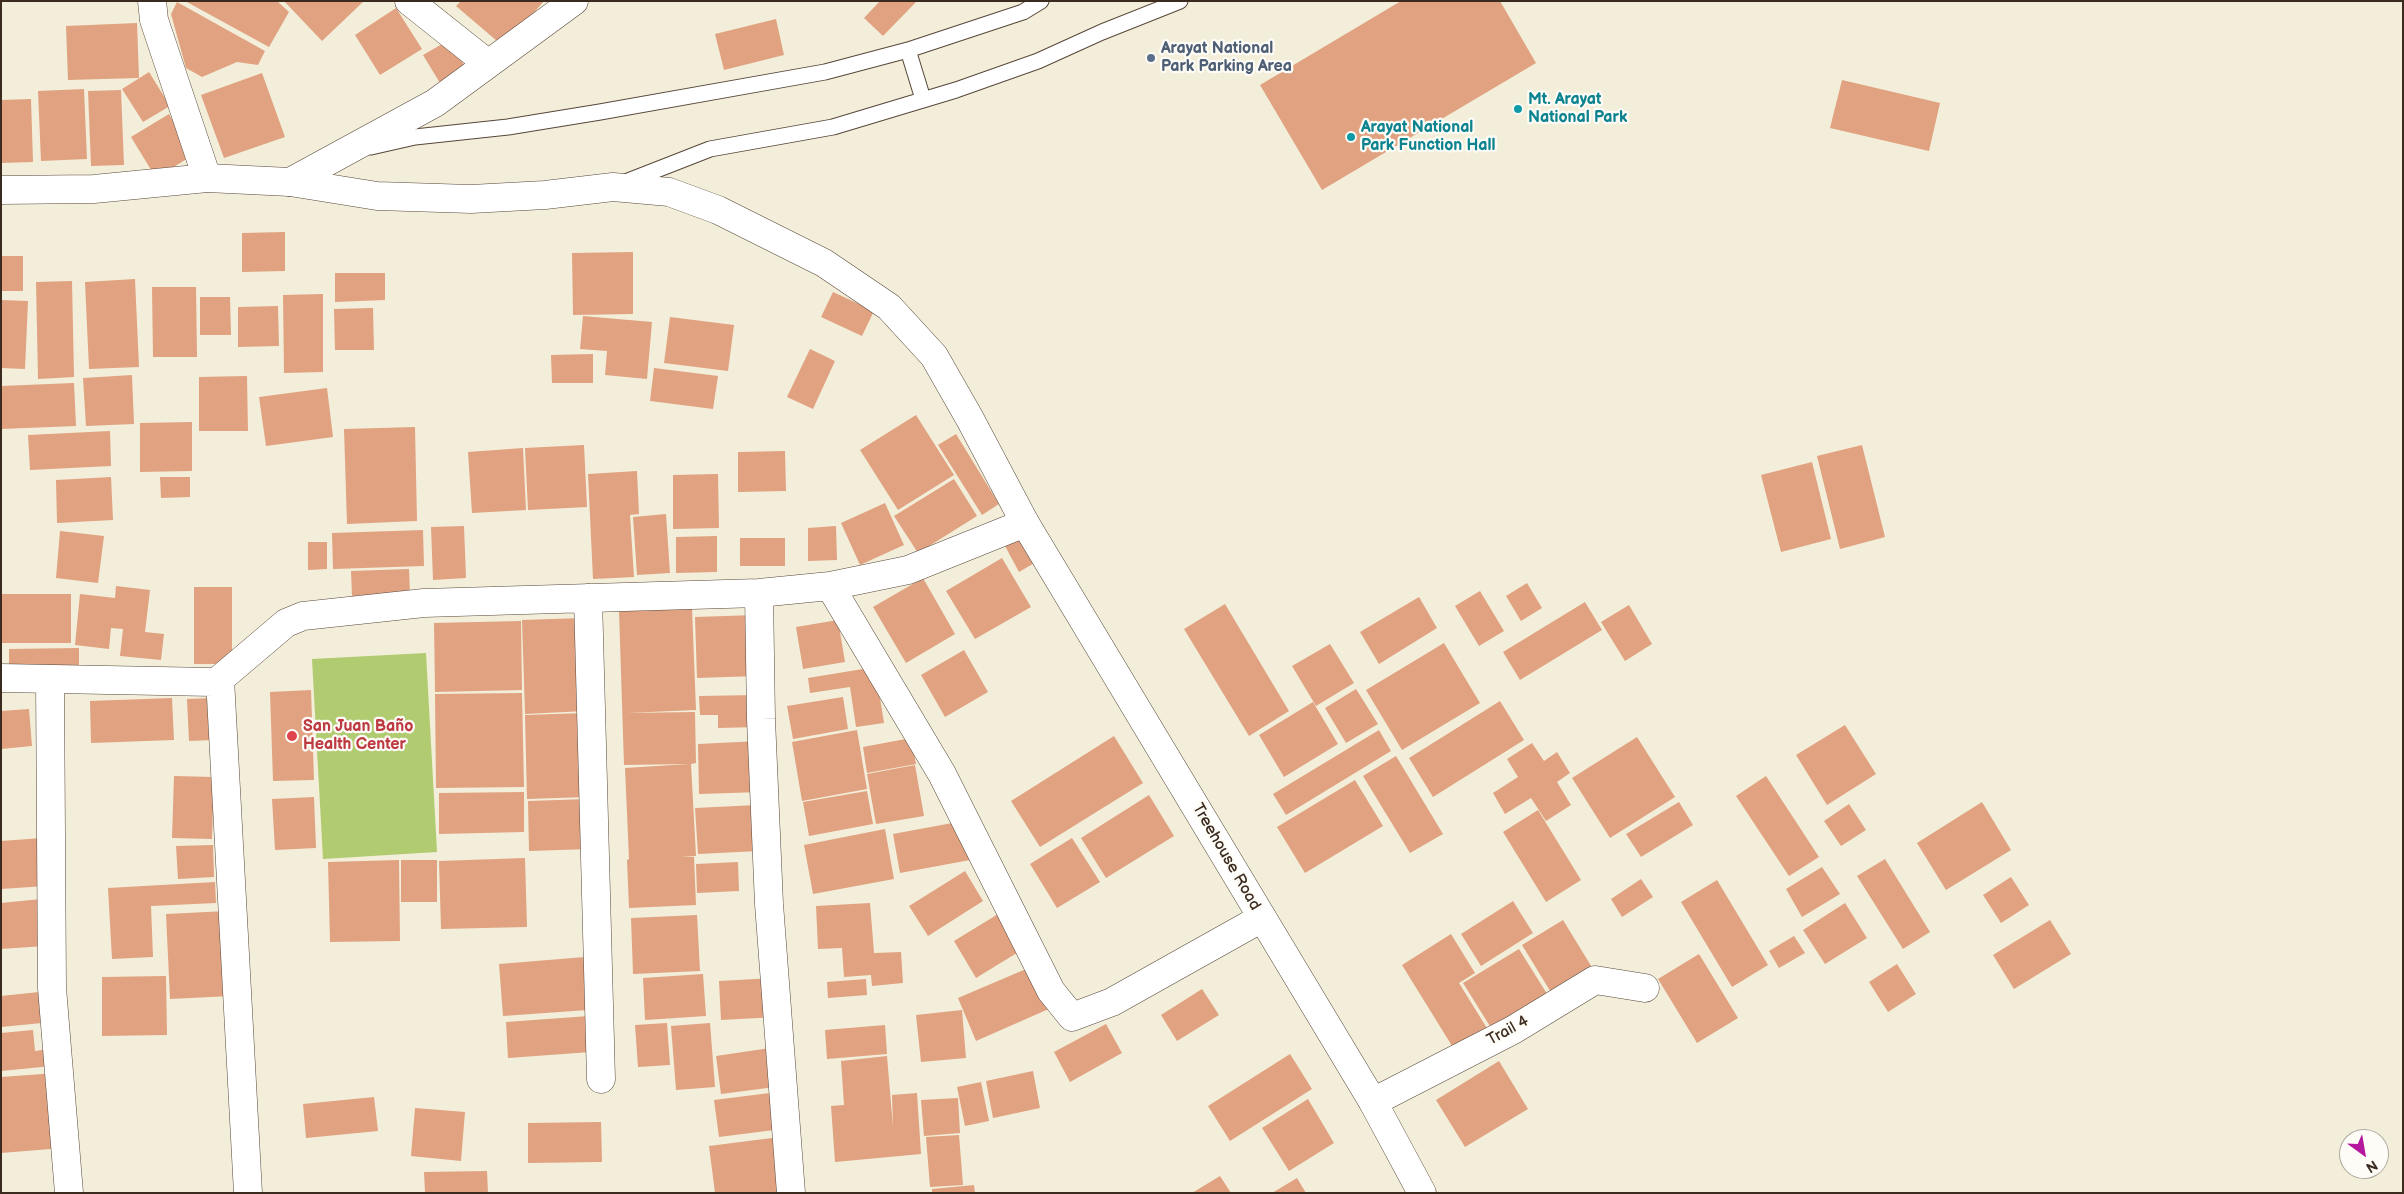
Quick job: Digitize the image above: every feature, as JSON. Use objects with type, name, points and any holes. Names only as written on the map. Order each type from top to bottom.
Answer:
[{"type":"street","points":[[152,1],[154,20],[207,178]]},
{"type":"street","points":[[409,1],[487,63]]},
{"type":"street","points":[[290,182],[435,103],[574,1]]},
{"type":"street","name":"Treehouse Road","points":[[1,190],[94,189],[207,178],[290,182],[377,196],[472,199],[545,195],[613,187],[669,192],[718,210],[824,263],[889,307],[934,356],[1025,523],[1373,1102],[1422,1193]]},
{"type":"street","points":[[1,678],[213,682],[220,679],[286,622],[303,616],[424,604],[759,593],[830,586],[908,570],[1025,523]]},
{"type":"street","points":[[830,586],[942,774],[1051,991],[1072,1017],[1112,1002],[1262,918]]},
{"type":"street","points":[[759,593],[761,719],[769,904],[791,1193]]},
{"type":"street","points":[[588,598],[601,1079]]},
{"type":"street","points":[[220,679],[248,1193]]},
{"type":"street","points":[[50,680],[52,988],[69,1193]]},
{"type":"street","name":"Trail 4","points":[[1373,1102],[1513,1030],[1594,980],[1646,988]]},
{"type":"lane","points":[[339,155],[415,137],[508,127],[738,89],[825,72],[908,50],[1024,12],[1041,1]]},
{"type":"lane","points":[[613,187],[710,149],[833,127],[923,99],[1038,61],[1102,32],[1180,1]]},
{"type":"lane","points":[[908,50],[923,99]]},
{"type":"green space","points":[[426,653],[437,852],[323,859],[312,659]]},
{"type":"building","points":[[185,1],[277,1],[289,12],[269,47]]},
{"type":"building","points":[[284,1],[364,1],[322,41]]},
{"type":"building","points":[[461,1],[544,1],[504,47],[456,6]]},
{"type":"building","points":[[880,1],[917,1],[883,36],[864,18]]},
{"type":"building","name":"Arayat National Park Function Hall","points":[[1401,1],[1500,1],[1536,63],[1322,190],[1260,85]]},
{"type":"building","points":[[177,2],[265,51],[258,65],[237,62],[202,77],[186,68],[171,14]]},
{"type":"building","points":[[396,8],[422,49],[380,75],[355,35]]},
{"type":"building","points":[[776,19],[784,55],[724,70],[715,34]]},
{"type":"building","points":[[137,23],[139,78],[68,80],[66,26]]},
{"type":"building","points":[[449,40],[469,73],[443,88],[423,55]]},
{"type":"building","points":[[149,72],[170,106],[143,122],[122,89]]},
{"type":"building","points":[[262,73],[285,137],[224,158],[201,95]]},
{"type":"building","points":[[1842,80],[1940,103],[1929,151],[1830,128]]},
{"type":"building","points":[[84,89],[87,159],[41,161],[38,91]]},
{"type":"building","points":[[121,90],[124,165],[91,166],[88,91]]},
{"type":"building","points":[[31,99],[33,162],[1,163],[1,100]]},
{"type":"building","points":[[169,114],[193,155],[156,178],[131,137]]},
{"type":"building","points":[[285,232],[285,271],[242,272],[242,233]]},
{"type":"building","points":[[633,252],[633,314],[573,315],[572,253]]},
{"type":"building","points":[[1,256],[23,256],[23,291],[1,291]]},
{"type":"building","points":[[335,273],[385,273],[385,300],[335,302]]},
{"type":"building","points":[[135,279],[139,367],[89,369],[85,282]]},
{"type":"building","points":[[72,281],[74,377],[38,379],[36,282]]},
{"type":"building","points":[[152,287],[196,287],[197,357],[153,357]]},
{"type":"building","points":[[833,292],[874,311],[862,336],[821,317]]},
{"type":"building","points":[[323,294],[323,372],[284,373],[283,295]]},
{"type":"building","points":[[200,297],[230,297],[231,335],[200,335]]},
{"type":"building","points":[[1,300],[28,301],[25,369],[1,368]]},
{"type":"building","points":[[278,306],[279,346],[238,347],[238,307]]},
{"type":"building","points":[[373,308],[374,350],[335,350],[334,309]]},
{"type":"building","points":[[583,316],[652,322],[647,379],[605,375],[607,351],[580,349]]},
{"type":"building","points":[[670,317],[734,325],[728,371],[664,363]]},
{"type":"building","points":[[810,349],[835,361],[813,409],[787,397]]},
{"type":"building","points":[[593,354],[593,383],[552,383],[551,355]]},
{"type":"building","points":[[654,368],[718,376],[713,409],[650,401]]},
{"type":"building","points":[[132,375],[134,424],[86,426],[83,378]]},
{"type":"building","points":[[247,376],[248,431],[199,431],[199,377]]},
{"type":"building","points":[[74,383],[76,426],[1,429],[1,386]]},
{"type":"building","points":[[327,388],[333,437],[266,446],[259,397]]},
{"type":"building","points":[[916,415],[954,475],[898,510],[860,450]]},
{"type":"building","points":[[192,422],[192,471],[140,472],[140,423]]},
{"type":"building","points":[[415,427],[417,521],[347,524],[344,429]]},
{"type":"building","points":[[110,431],[111,466],[30,470],[28,435]]},
{"type":"building","points":[[956,434],[999,504],[982,515],[938,445]]},
{"type":"building","points":[[584,445],[587,507],[528,510],[525,448]]},
{"type":"building","points":[[1862,445],[1885,537],[1840,549],[1817,456]]},
{"type":"building","points":[[523,448],[526,510],[472,513],[468,452]]},
{"type":"building","points":[[785,451],[786,491],[738,492],[738,452]]},
{"type":"building","points":[[1812,462],[1831,539],[1781,552],[1761,475]]},
{"type":"building","points":[[637,471],[639,514],[630,515],[634,577],[593,579],[588,474]]},
{"type":"building","points":[[718,474],[719,528],[673,529],[673,475]]},
{"type":"building","points":[[111,477],[113,520],[57,523],[56,480]]},
{"type":"building","points":[[160,477],[190,477],[190,497],[161,498]]},
{"type":"building","points":[[954,479],[977,516],[918,553],[894,516]]},
{"type":"building","points":[[885,503],[904,545],[860,565],[841,523]]},
{"type":"building","points":[[666,514],[670,573],[637,575],[633,517]]},
{"type":"building","points":[[464,526],[466,578],[433,580],[431,527]]},
{"type":"building","points":[[836,526],[837,560],[808,561],[808,528]]},
{"type":"building","points":[[423,530],[424,566],[333,569],[332,533]]},
{"type":"building","points":[[60,531],[104,536],[98,583],[56,578]]},
{"type":"building","points":[[1027,533],[1043,558],[1019,572],[1005,546]]},
{"type":"building","points":[[717,536],[717,572],[676,573],[676,537]]},
{"type":"building","points":[[740,538],[785,538],[785,566],[740,566]]},
{"type":"building","points":[[308,542],[327,542],[327,569],[308,570]]},
{"type":"building","points":[[1002,558],[1031,607],[975,639],[946,591]]},
{"type":"building","points":[[409,569],[410,594],[352,596],[351,571]]},
{"type":"building","points":[[923,578],[955,634],[906,663],[873,607]]},
{"type":"building","points":[[1527,583],[1542,608],[1521,621],[1506,596]]},
{"type":"building","points":[[116,586],[150,590],[145,632],[164,634],[161,660],[120,656],[123,629],[111,628],[109,649],[75,645],[80,594],[115,598]]},
{"type":"building","points":[[194,587],[232,587],[232,664],[194,664]]},
{"type":"building","points":[[1480,591],[1504,631],[1479,646],[1455,606]]},
{"type":"building","points":[[1,594],[71,594],[71,643],[1,643]]},
{"type":"building","points":[[1419,597],[1437,628],[1379,664],[1360,632]]},
{"type":"building","points":[[1585,602],[1602,630],[1520,680],[1503,652]]},
{"type":"building","points":[[1225,604],[1289,711],[1249,736],[1184,629]]},
{"type":"building","points":[[1629,605],[1652,644],[1625,661],[1601,622]]},
{"type":"building","points":[[692,608],[696,710],[627,713],[695,712],[696,763],[691,764],[696,856],[680,857],[694,857],[696,905],[629,908],[625,768],[689,764],[624,765],[619,611]]},
{"type":"building","points":[[756,615],[757,676],[697,678],[695,617]]},
{"type":"building","points":[[582,618],[585,711],[525,714],[522,620]]},
{"type":"building","points":[[838,620],[845,662],[803,669],[796,627]]},
{"type":"building","points":[[521,621],[522,690],[435,692],[434,623]]},
{"type":"building","points":[[1444,643],[1480,703],[1402,750],[1366,690]]},
{"type":"building","points":[[1330,644],[1354,683],[1316,706],[1292,666]]},
{"type":"building","points":[[79,648],[79,671],[9,672],[9,649]]},
{"type":"building","points":[[964,650],[988,692],[945,717],[921,675]]},
{"type":"building","points":[[875,667],[884,723],[856,727],[850,687],[810,693],[808,678]]},
{"type":"building","points":[[1356,689],[1378,724],[1346,743],[1325,708]]},
{"type":"building","name":"San Juan Baño Health Center","points":[[311,690],[314,780],[273,781],[270,692]]},
{"type":"building","points":[[522,693],[524,787],[436,788],[435,694]]},
{"type":"building","points":[[758,695],[758,727],[718,728],[718,715],[700,715],[699,696]]},
{"type":"building","points":[[843,697],[848,729],[793,739],[787,706]]},
{"type":"building","points":[[172,698],[174,740],[91,743],[90,701]]},
{"type":"building","points":[[212,698],[213,740],[189,741],[187,699]]},
{"type":"building","points":[[1500,701],[1524,740],[1433,797],[1409,758]]},
{"type":"building","points":[[1313,702],[1338,744],[1284,777],[1259,735]]},
{"type":"building","points":[[29,709],[32,746],[1,749],[1,711]]},
{"type":"building","points":[[585,713],[588,797],[527,799],[525,715]]},
{"type":"building","points":[[1845,725],[1876,774],[1827,805],[1796,755]]},
{"type":"building","points":[[857,730],[867,789],[802,801],[792,742]]},
{"type":"building","points":[[1379,730],[1391,751],[1286,815],[1273,794]]},
{"type":"building","points":[[1114,736],[1143,783],[1040,847],[1011,801]]},
{"type":"building","points":[[1637,737],[1675,797],[1610,838],[1572,778]]},
{"type":"building","points":[[911,738],[916,764],[867,773],[863,747]]},
{"type":"building","points":[[760,741],[761,792],[699,794],[698,744]]},
{"type":"building","points":[[1532,743],[1544,761],[1557,752],[1570,773],[1557,782],[1571,805],[1546,821],[1531,798],[1505,814],[1493,793],[1518,777],[1507,759]]},
{"type":"building","points":[[1396,756],[1443,834],[1410,853],[1363,776]]},
{"type":"building","points":[[915,765],[924,816],[876,824],[867,774]]},
{"type":"building","points":[[174,776],[214,777],[212,839],[172,838]]},
{"type":"building","points":[[1766,776],[1819,857],[1789,876],[1736,796]]},
{"type":"building","points":[[1355,780],[1383,826],[1305,873],[1277,827]]},
{"type":"building","points":[[867,791],[873,824],[809,836],[803,802]]},
{"type":"building","points":[[524,792],[524,832],[439,834],[439,793]]},
{"type":"building","points":[[1149,795],[1174,836],[1106,878],[1081,838]]},
{"type":"building","points":[[314,797],[316,848],[275,850],[272,799]]},
{"type":"building","points":[[588,799],[590,849],[529,851],[528,801]]},
{"type":"building","points":[[1679,802],[1693,825],[1641,857],[1626,834]]},
{"type":"building","points":[[1982,802],[2011,850],[1946,890],[1917,843]]},
{"type":"building","points":[[1849,804],[1866,830],[1841,846],[1824,821]]},
{"type":"building","points":[[757,805],[759,851],[698,854],[695,808]]},
{"type":"building","points":[[1538,810],[1581,880],[1546,902],[1503,832]]},
{"type":"building","points":[[963,821],[970,860],[900,873],[893,834]]},
{"type":"building","points":[[885,829],[894,879],[813,894],[804,845]]},
{"type":"building","points":[[42,838],[46,886],[1,889],[1,841]]},
{"type":"building","points":[[1072,838],[1100,882],[1057,908],[1030,864]]},
{"type":"building","points":[[213,845],[214,877],[178,879],[176,846]]},
{"type":"building","points":[[525,858],[527,927],[441,929],[439,861]]},
{"type":"building","points":[[1885,859],[1930,932],[1903,949],[1857,876]]},
{"type":"building","points":[[399,860],[400,941],[330,942],[328,862]]},
{"type":"building","points":[[401,860],[437,860],[437,902],[401,902]]},
{"type":"building","points":[[738,862],[739,891],[697,893],[696,864]]},
{"type":"building","points":[[1822,867],[1840,894],[1802,917],[1786,889]]},
{"type":"building","points":[[965,871],[983,901],[928,936],[909,906]]},
{"type":"building","points":[[2011,877],[2029,905],[2001,923],[1983,895]]},
{"type":"building","points":[[1641,879],[1653,897],[1622,917],[1611,899]]},
{"type":"building","points":[[1717,880],[1768,965],[1732,987],[1681,902]]},
{"type":"building","points":[[215,882],[216,903],[151,906],[153,957],[112,959],[108,888]]},
{"type":"building","points":[[41,899],[45,946],[1,949],[1,903]]},
{"type":"building","points":[[1513,901],[1533,933],[1481,966],[1461,934]]},
{"type":"building","points":[[870,903],[874,953],[901,952],[903,983],[872,986],[871,975],[844,977],[842,948],[818,949],[816,906]]},
{"type":"building","points":[[1845,903],[1867,938],[1825,964],[1803,930]]},
{"type":"building","points":[[227,911],[231,996],[170,999],[166,914]]},
{"type":"building","points":[[1003,911],[1025,948],[976,978],[954,941]]},
{"type":"building","points":[[697,915],[700,971],[633,974],[631,918]]},
{"type":"building","points":[[1563,920],[1593,969],[1552,994],[1522,945]]},
{"type":"building","points":[[2050,920],[2071,954],[2014,989],[1993,955]]},
{"type":"building","points":[[1451,934],[1475,973],[1459,983],[1490,1033],[1457,1054],[1402,965]]},
{"type":"building","points":[[1794,936],[1805,953],[1779,968],[1769,951]]},
{"type":"building","points":[[1519,949],[1549,997],[1493,1031],[1463,983]]},
{"type":"building","points":[[1699,954],[1738,1018],[1697,1043],[1658,979]]},
{"type":"building","points":[[585,957],[588,1010],[503,1016],[499,964]]},
{"type":"building","points":[[1897,964],[1916,994],[1888,1012],[1869,982]]},
{"type":"building","points":[[1033,966],[1051,1008],[976,1041],[958,998]]},
{"type":"building","points":[[703,974],[706,1016],[645,1020],[643,978]]},
{"type":"building","points":[[166,976],[167,1035],[102,1036],[102,977]]},
{"type":"building","points":[[774,978],[777,1017],[721,1020],[719,981]]},
{"type":"building","points":[[866,979],[867,995],[828,998],[827,982]]},
{"type":"building","points":[[1202,989],[1219,1015],[1177,1041],[1161,1015]]},
{"type":"building","points":[[39,992],[42,1023],[1,1027],[1,996]]},
{"type":"building","points":[[962,1010],[966,1058],[921,1062],[916,1015]]},
{"type":"building","points":[[589,1016],[591,1052],[508,1058],[506,1022]]},
{"type":"building","points":[[667,1023],[670,1065],[638,1067],[635,1025]]},
{"type":"building","points":[[710,1023],[715,1087],[676,1090],[671,1026]]},
{"type":"building","points":[[1106,1024],[1122,1053],[1070,1082],[1054,1052]]},
{"type":"building","points":[[885,1025],[887,1054],[827,1059],[825,1030]]},
{"type":"building","points":[[33,1030],[35,1051],[50,1049],[52,1066],[1,1071],[1,1033]]},
{"type":"building","points":[[770,1048],[775,1087],[721,1094],[716,1056]]},
{"type":"building","points":[[1290,1054],[1312,1089],[1230,1141],[1208,1106]]},
{"type":"building","points":[[887,1056],[893,1127],[892,1095],[917,1093],[921,1154],[835,1162],[831,1106],[844,1105],[841,1061]]},
{"type":"building","points":[[1499,1061],[1528,1109],[1465,1147],[1436,1100]]},
{"type":"building","points":[[1033,1071],[1040,1108],[993,1118],[986,1081]]},
{"type":"building","points":[[57,1073],[63,1148],[1,1153],[1,1077]]},
{"type":"building","points":[[981,1082],[989,1121],[965,1126],[957,1087]]},
{"type":"building","points":[[778,1092],[782,1129],[719,1137],[714,1100]]},
{"type":"building","points":[[374,1097],[378,1131],[306,1138],[303,1104]]},
{"type":"building","points":[[958,1098],[960,1133],[924,1136],[921,1100]]},
{"type":"building","points":[[1308,1099],[1334,1143],[1289,1171],[1262,1128]]},
{"type":"building","points":[[415,1108],[465,1112],[461,1161],[411,1156]]},
{"type":"building","points":[[601,1122],[602,1162],[528,1163],[528,1123]]},
{"type":"building","points":[[959,1135],[963,1185],[930,1187],[926,1137]]},
{"type":"building","points":[[780,1137],[787,1193],[715,1193],[709,1146]]},
{"type":"building","points":[[487,1171],[488,1193],[425,1193],[424,1172]]},
{"type":"building","points":[[1220,1176],[1231,1193],[1192,1193]]},
{"type":"building","points":[[1297,1178],[1306,1193],[1272,1193]]},
{"type":"building","points":[[974,1185],[975,1193],[932,1193],[932,1189]]},
{"type":"place","name":"Arayat National Park Parking Area","points":[[1151,58]]},
{"type":"place","name":"Mt. Arayat National Park","points":[[1518,109]]},
{"type":"place","name":"Arayat National Park Function Hall","points":[[1351,137]]},
{"type":"place","name":"San Juan Baño Health Center","points":[[292,736]]}]
